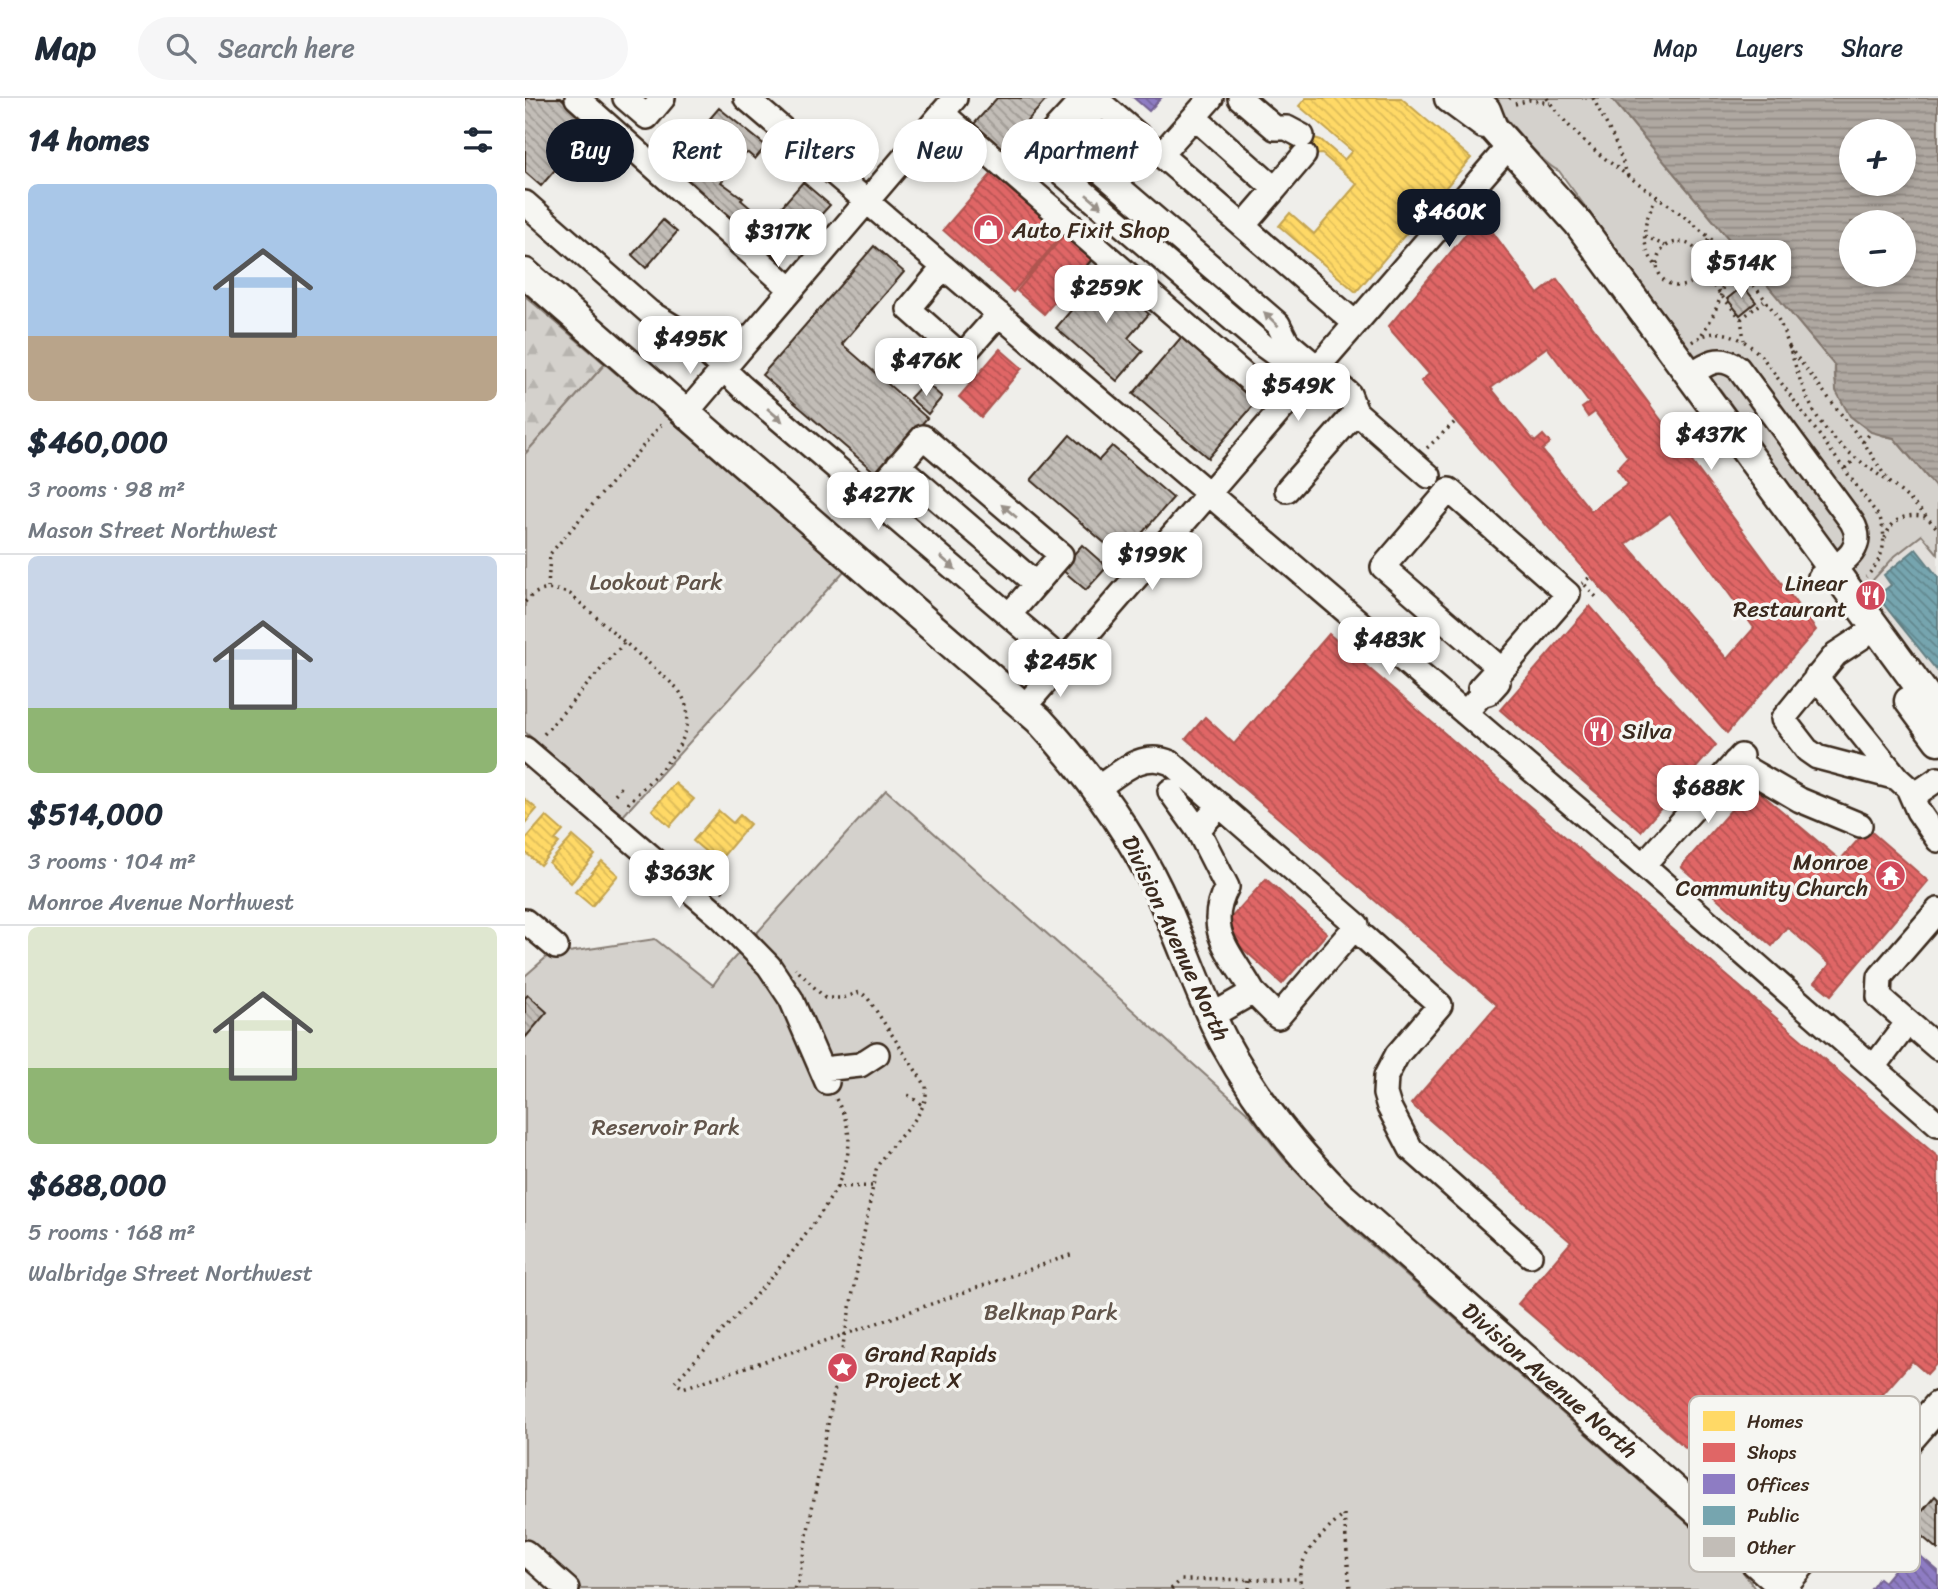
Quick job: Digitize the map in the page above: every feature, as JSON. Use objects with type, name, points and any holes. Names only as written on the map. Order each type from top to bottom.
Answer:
[{"type":"main road","points":[[1449,98],[1502,137]]},
{"type":"main road","points":[[1473,98],[1486,110],[1502,137],[1534,176],[1573,216],[1621,295],[1826,573],[1937,708]]},
{"type":"main road","name":"Division Avenue North","points":[[525,273],[1024,707],[1098,788],[1133,842],[1158,891],[1211,1016],[1266,1110],[1298,1151],[1340,1195],[1689,1505]]},
{"type":"main road","points":[[1621,295],[1690,375],[1826,573],[1862,636],[1938,740]]},
{"type":"main road","points":[[1920,1431],[1937,1411]]},
{"type":"main road","name":"Division Avenue North","points":[[1765,1572],[1783,1588]]},
{"type":"main road","points":[[1783,1588],[1797,1572]]},
{"type":"street","points":[[577,98],[790,289]]},
{"type":"street","points":[[625,98],[647,117],[663,98]]},
{"type":"street","points":[[746,98],[1643,865],[1938,1124]]},
{"type":"street","points":[[1162,154],[1210,98]]},
{"type":"street","points":[[1240,98],[1297,147],[1275,189],[1243,226]]},
{"type":"street","points":[[1117,119],[1094,100],[1048,137],[1043,157],[1264,346],[1312,373],[1339,406],[1355,410],[1421,468]]},
{"type":"street","points":[[686,413],[948,105],[1282,408]]},
{"type":"street","points":[[1194,117],[1275,189]]},
{"type":"street","points":[[1024,707],[1355,323],[1502,137]]},
{"type":"street","points":[[1162,156],[1355,323]]},
{"type":"street","points":[[525,204],[649,312],[690,337],[726,368],[742,387],[1064,662]]},
{"type":"street","points":[[944,267],[909,309],[962,356],[999,314]]},
{"type":"street","points":[[1690,375],[1715,360],[1738,368],[1837,500],[1855,527],[1859,541],[1852,553],[1826,573]]},
{"type":"street","points":[[1287,490],[1355,410]]},
{"type":"street","points":[[871,497],[923,437],[1061,555],[1010,615]]},
{"type":"street","points":[[898,466],[1036,584]]},
{"type":"street","points":[[1465,713],[1481,695],[1488,693],[1498,682],[1500,673],[1568,594],[1449,490],[1383,567],[1500,673]]},
{"type":"street","points":[[1862,636],[1836,654],[1783,719],[1807,750],[1823,760],[1897,778]]},
{"type":"street","points":[[1816,677],[1913,796],[1918,811],[1938,841]]},
{"type":"street","points":[[1898,686],[1921,709],[1937,708]]},
{"type":"street","points":[[525,749],[721,917],[769,966],[791,999],[825,1075],[860,1065],[877,1054]]},
{"type":"street","points":[[1098,788],[1137,761],[1160,758],[1180,770],[1357,925],[1278,1017],[1253,992],[1218,933],[1215,919],[1218,902],[1227,887],[1198,830],[1170,791]]},
{"type":"street","points":[[1643,865],[1738,759],[1800,800],[1860,825]]},
{"type":"street","points":[[1913,796],[1938,779]]},
{"type":"street","points":[[1198,830],[1220,805]]},
{"type":"street","points":[[1938,909],[1879,977],[1879,997],[1938,1048]]},
{"type":"street","points":[[525,921],[556,947]]},
{"type":"street","points":[[1354,928],[1440,1005],[1397,1055],[1386,1076],[1385,1094],[1396,1122],[1411,1149],[1530,1255]]},
{"type":"street","points":[[1211,1016],[1253,992]]},
{"type":"street","points":[[1874,1067],[1908,1023]]},
{"type":"street","points":[[525,1552],[567,1589]]},
{"type":"path","points":[[1593,98],[1614,139],[1628,178]]},
{"type":"path","points":[[1515,104],[1530,100],[1549,100],[1583,139],[1628,178],[1711,237],[1780,323],[1800,386],[1824,427],[1855,460],[1892,486],[1938,529]]},
{"type":"path","points":[[1657,198],[1649,211],[1645,246],[1662,280],[1676,286],[1691,282],[1700,270]]},
{"type":"path","points":[[1645,235],[1665,246]]},
{"type":"path","points":[[1696,250],[1711,237]]},
{"type":"path","points":[[1701,335],[1722,296],[1723,266],[1711,237]]},
{"type":"path","points":[[1656,266],[1665,246],[1678,241],[1696,250]]},
{"type":"path","points":[[1696,250],[1700,270],[1741,319],[1744,340]]},
{"type":"path","points":[[1741,319],[1764,300]]},
{"type":"path","points":[[1787,345],[1863,442],[1892,486]]},
{"type":"path","points":[[1790,394],[1800,386]]},
{"type":"path","points":[[1421,468],[1456,421]]},
{"type":"path","points":[[548,589],[550,554],[661,425]]},
{"type":"path","points":[[1863,442],[1871,432]]},
{"type":"path","points":[[1845,468],[1855,460]]},
{"type":"path","points":[[1884,542],[1888,529],[1896,521],[1906,516],[1927,518]]},
{"type":"path","points":[[1584,582],[1598,599]]},
{"type":"path","points":[[525,602],[538,592],[548,589],[556,588],[570,594],[677,688],[688,705],[690,719],[686,736],[627,805]]},
{"type":"path","points":[[544,734],[625,642]]},
{"type":"path","points":[[615,794],[624,784]]},
{"type":"path","points":[[713,880],[731,901]]},
{"type":"path","points":[[787,959],[825,998],[843,998],[860,992],[867,997],[926,1086],[924,1106],[881,1157],[872,1186],[846,1335],[798,1583],[794,1589]]},
{"type":"path","points":[[825,1075],[848,1120],[850,1142],[837,1187],[821,1214],[780,1265],[675,1382],[683,1388],[846,1335],[1073,1254]]},
{"type":"path","points":[[908,1095],[924,1106]]},
{"type":"path","points":[[837,1187],[872,1186]]},
{"type":"path","points":[[1302,1589],[1299,1579],[1303,1559],[1345,1515],[1350,1589]]},
{"type":"path","points":[[1249,1589],[1250,1578]]},
{"type":"path","points":[[1171,1589],[1181,1580],[1299,1579]]},
{"type":"shaded area","points":[[1611,98],[1938,98],[1938,490],[1894,438],[1871,432],[1850,416],[1836,391],[1835,366]]},
{"type":"shaded area","points":[[1922,535],[1938,554],[1938,698],[1861,593],[1895,556]]},
{"type":"green space","points":[[1487,98],[1611,98],[1835,366],[1838,392],[1850,413],[1870,429],[1894,438],[1938,490],[1938,554],[1922,535],[1895,556],[1861,593],[1827,543],[1829,540],[1720,389],[1713,390],[1687,355],[1690,349],[1559,171],[1533,149]]},
{"type":"green space","points":[[525,296],[605,364],[527,452],[525,450]]},
{"type":"green space","name":"Lookout Park","points":[[605,364],[845,570],[623,816],[525,732],[525,454]]},
{"type":"green space","name":"Belknap Park","points":[[886,790],[1249,1114],[1284,1159],[1353,1229],[1689,1525],[1689,1572],[1743,1572],[1755,1589],[581,1589],[525,1540],[525,976],[549,955],[655,939],[713,985],[727,966]]},
{"type":"building: Homes","points":[[1306,98],[1401,98],[1471,158],[1356,292],[1279,226],[1290,213],[1314,234],[1357,184],[1322,154],[1293,157],[1291,137],[1308,136],[1321,140],[1344,160],[1352,151],[1299,106]]},
{"type":"building: Homes","points":[[675,783],[694,799],[670,826],[652,810]]},
{"type":"building: Homes","points":[[525,799],[537,809],[525,823]]},
{"type":"building: Homes","points":[[719,811],[733,823],[740,815],[750,824],[718,862],[693,841]]},
{"type":"building: Homes","points":[[546,816],[563,831],[555,840],[559,843],[540,865],[525,852],[525,840]]},
{"type":"building: Homes","points":[[573,836],[595,855],[571,883],[549,863]]},
{"type":"building: Homes","points":[[602,861],[618,875],[592,906],[575,892]]},
{"type":"building: Shops","points":[[994,171],[1001,177],[1001,182],[1007,182],[1065,232],[1013,292],[943,230]]},
{"type":"building: Shops","points":[[1481,216],[1538,294],[1557,279],[1816,630],[1727,733],[1421,381],[1429,374],[1388,327]],"holes":[[[1547,347],[1589,403],[1582,408],[1588,417],[1595,412],[1628,457],[1617,469],[1628,484],[1591,511],[1542,450],[1550,443],[1543,435],[1535,442],[1491,388]],[[1670,513],[1754,628],[1727,659],[1626,544]]]},
{"type":"building: Shops","points":[[1065,234],[1092,258],[1044,314],[1017,291]]},
{"type":"building: Shops","points":[[1000,349],[1022,368],[981,417],[959,397]]},
{"type":"building: Shops","points":[[1590,606],[1662,689],[1716,745],[1641,831],[1500,710]]},
{"type":"building: Shops","points":[[1329,634],[1938,1157],[1938,1362],[1927,1374],[1912,1361],[1881,1396],[1689,1396],[1689,1450],[1518,1304],[1571,1242],[1411,1104],[1497,1005],[1186,739],[1205,717],[1234,744]]},
{"type":"building: Shops","points":[[1752,786],[1840,860],[1868,829],[1928,881],[1831,995],[1815,982],[1830,964],[1787,927],[1772,946],[1681,867]]},
{"type":"building: Shops","points":[[1266,879],[1327,933],[1282,984],[1221,929]]},
{"type":"building: Offices","points":[[1134,98],[1161,98],[1149,111]]},
{"type":"building: Offices","points":[[1920,1556],[1938,1571],[1938,1589],[1871,1589],[1879,1578],[1884,1582],[1892,1572],[1920,1572]]},
{"type":"building: Public","points":[[1916,549],[1938,577],[1938,672],[1877,596],[1891,585],[1884,575]]},
{"type":"building: Other","points":[[525,98],[561,98],[585,119],[546,119],[546,180],[541,186],[525,172]]},
{"type":"building: Other","points":[[997,98],[1048,98],[1029,119],[1001,119],[1001,150],[998,153],[987,141],[987,119],[978,119]]},
{"type":"building: Other","points":[[719,108],[733,119],[710,119]]},
{"type":"building: Other","points":[[747,131],[761,142],[761,152],[755,159],[748,153]]},
{"type":"building: Other","points":[[690,182],[721,182],[743,198],[741,200],[768,223],[754,238]]},
{"type":"building: Other","points":[[803,182],[830,205],[780,259],[766,247],[761,253],[750,243]]},
{"type":"building: Other","points":[[663,220],[677,232],[646,268],[632,255]]},
{"type":"building: Other","points":[[874,246],[904,272],[842,344],[927,418],[878,475],[762,375]]},
{"type":"building: Other","points":[[1094,257],[1107,268],[1076,303],[1064,293]]},
{"type":"building: Other","points":[[1107,268],[1131,288],[1126,294],[1149,314],[1128,338],[1143,351],[1117,381],[1056,328]]},
{"type":"building: Other","points":[[1743,286],[1756,302],[1740,315],[1727,299]]},
{"type":"building: Other","points":[[1184,334],[1259,399],[1208,458],[1133,394]]},
{"type":"building: Other","points":[[925,382],[942,397],[928,414],[910,398]]},
{"type":"building: Other","points":[[1070,435],[1099,460],[1112,446],[1173,498],[1121,557],[1031,480]]},
{"type":"building: Other","points":[[1082,545],[1107,567],[1086,590],[1061,569]]},
{"type":"building: Other","points":[[528,995],[547,1012],[525,1038],[525,998]]},
{"type":"building: Other","points":[[1935,1496],[1938,1499],[1938,1550],[1920,1535],[1920,1514]]},
{"type":"place","name":"Auto Fixit Shop","points":[[989,230]]},
{"type":"place","name":"Linear Restaurant","points":[[1870,596]]},
{"type":"place","name":"Silva","points":[[1599,731]]},
{"type":"place","name":"Monroe Community Church","points":[[1891,875]]},
{"type":"place","name":"Grand Rapids Project X","points":[[842,1367]]},
{"type":"park label","name":"Reservoir Park","points":[[666,1127]]}]
